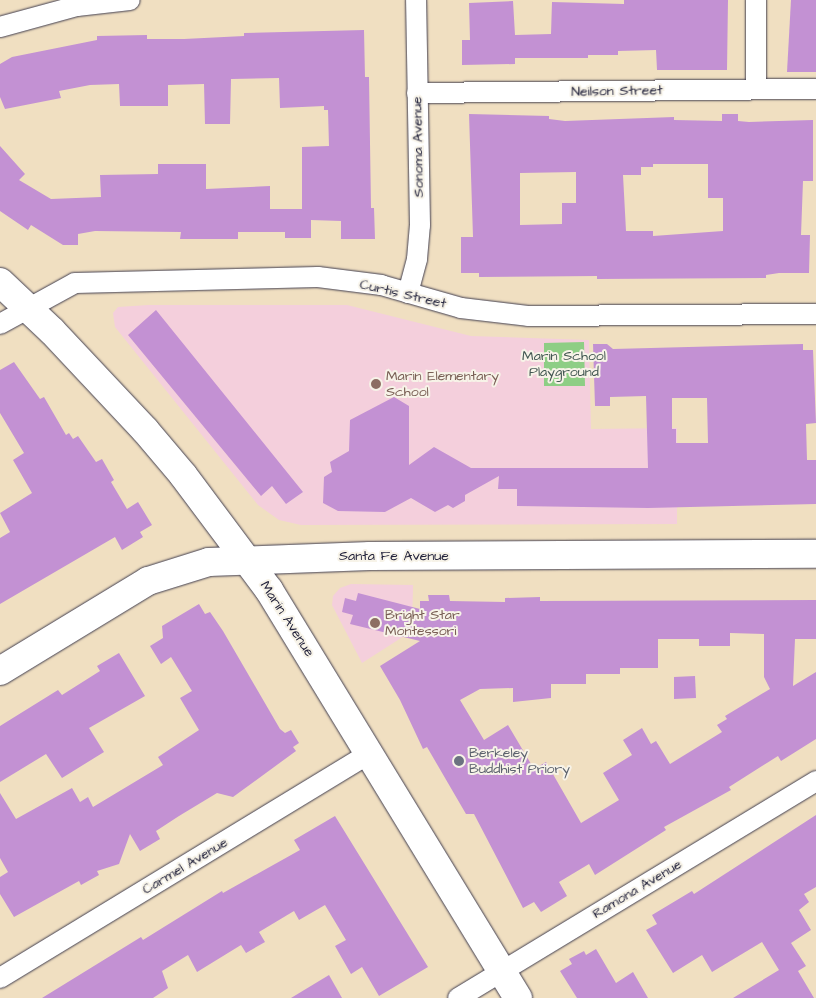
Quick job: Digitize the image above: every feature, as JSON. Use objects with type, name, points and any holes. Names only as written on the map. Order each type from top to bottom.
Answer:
[{"type":"main road","name":"Marin Avenue","points":[[0,282],[28,308],[145,430],[183,475],[246,559],[313,659],[518,998]]},
{"type":"main road","name":"Santa Fe Avenue","points":[[0,671],[148,581],[209,562],[246,559],[816,554]]},
{"type":"street","points":[[0,27],[77,6],[130,0]]},
{"type":"street","name":"Sonoma Avenue","points":[[408,293],[417,259],[420,225],[416,0]]},
{"type":"street","points":[[756,0],[756,89]]},
{"type":"street","name":"Neilson Street","points":[[417,93],[816,89]]},
{"type":"street","name":"Curtis Street","points":[[0,324],[68,285],[104,281],[318,278],[381,285],[462,308],[528,316],[816,314]]},
{"type":"street","name":"Carmel Avenue","points":[[0,978],[369,754]]},
{"type":"street","name":"Ramona Avenue","points":[[458,998],[816,781]]},
{"type":"shaded area","name":"Marin Elementary School","points":[[148,305],[347,305],[471,336],[589,340],[591,429],[677,428],[677,524],[301,525],[279,520],[258,505],[115,327],[113,313],[118,307]]},
{"type":"shaded area","name":"Bright Star Montessori","points":[[351,584],[413,585],[412,631],[362,663],[332,605],[333,596],[340,588]]},
{"type":"green space","name":"Marin School Playground","points":[[584,342],[585,386],[544,386],[544,343]]},
{"type":"building","points":[[624,0],[728,0],[727,70],[657,70],[656,50],[618,51],[618,55],[588,55],[588,58],[515,58],[515,64],[462,65],[462,40],[470,40],[469,3],[513,1],[515,35],[551,34],[552,2],[624,4]]},
{"type":"building","points":[[791,0],[816,0],[816,72],[787,72]]},
{"type":"building","points":[[364,30],[365,77],[369,77],[371,208],[374,208],[375,239],[341,239],[341,221],[311,220],[311,238],[285,238],[285,232],[238,232],[238,239],[180,239],[181,232],[95,231],[78,234],[78,245],[63,245],[31,225],[28,230],[0,211],[0,146],[25,174],[19,180],[51,199],[101,197],[100,175],[158,174],[158,164],[206,164],[206,189],[270,186],[270,209],[302,209],[302,147],[329,146],[328,110],[324,110],[324,106],[280,108],[279,78],[231,79],[230,124],[205,124],[204,84],[168,85],[168,106],[120,106],[119,84],[90,85],[59,91],[61,98],[5,109],[0,97],[0,64],[12,57],[97,40],[97,36],[147,35],[147,39],[184,39],[244,36],[244,33]]},
{"type":"building","points":[[469,114],[549,116],[549,119],[565,121],[674,117],[674,120],[722,121],[722,114],[738,114],[738,121],[749,122],[813,120],[813,181],[803,181],[801,235],[810,235],[809,273],[779,273],[766,275],[766,278],[597,279],[597,276],[479,277],[479,273],[461,273],[461,237],[473,237]],"holes":[[[653,164],[708,164],[708,198],[723,198],[723,231],[653,236],[653,231],[626,231],[623,175],[641,175],[641,167],[653,167]],[[576,172],[576,203],[562,203],[562,224],[520,225],[520,173]]]},
{"type":"building","points":[[156,310],[303,492],[286,504],[272,486],[261,496],[128,335]]},
{"type":"building","points":[[593,344],[607,344],[613,349],[803,344],[803,350],[813,350],[816,423],[806,424],[807,460],[816,460],[816,504],[648,508],[517,506],[517,489],[498,489],[499,476],[465,495],[465,501],[453,508],[448,505],[435,512],[411,498],[385,512],[338,511],[323,503],[324,477],[332,472],[330,462],[349,451],[350,420],[394,397],[409,406],[409,465],[434,447],[471,468],[648,468],[646,396],[610,397],[610,406],[595,406]],"holes":[[[672,398],[707,398],[708,443],[676,443],[676,429],[672,429]]]},
{"type":"building","points":[[14,362],[40,399],[44,397],[66,435],[69,433],[73,439],[78,436],[96,462],[102,459],[114,480],[111,482],[127,509],[138,502],[152,525],[140,532],[143,537],[122,550],[115,537],[0,604],[0,538],[10,532],[0,513],[32,493],[13,460],[24,453],[0,413],[0,370]]},
{"type":"building","points":[[358,593],[420,609],[420,601],[429,601],[428,595],[449,595],[450,601],[505,602],[505,598],[540,597],[540,601],[816,600],[816,639],[795,639],[793,686],[816,672],[816,739],[781,761],[778,756],[729,787],[731,790],[664,827],[666,830],[595,875],[589,864],[559,882],[567,896],[541,912],[534,902],[523,908],[474,814],[466,814],[427,747],[423,749],[400,700],[380,666],[420,641],[350,624],[353,615],[342,612],[345,598],[356,601]],"holes":[[[730,633],[764,634],[764,677],[770,689],[725,716],[727,719],[717,725],[722,732],[670,764],[656,741],[651,744],[642,728],[623,740],[632,755],[603,773],[619,800],[581,823],[546,762],[534,769],[508,725],[484,740],[460,700],[480,689],[513,688],[513,702],[551,698],[551,684],[586,684],[586,674],[620,674],[620,668],[658,668],[658,639],[699,639],[699,646],[730,646]]]},
{"type":"building","points":[[199,604],[205,614],[210,612],[223,631],[280,729],[285,733],[291,730],[299,743],[293,747],[296,751],[233,797],[217,793],[179,816],[156,831],[160,839],[140,851],[130,834],[119,864],[97,871],[99,875],[81,885],[79,881],[14,917],[0,894],[0,877],[8,872],[0,858],[0,793],[16,819],[72,788],[80,802],[88,797],[93,807],[163,765],[158,757],[199,730],[180,698],[192,691],[171,657],[161,664],[150,646],[163,638],[162,626]]},
{"type":"building","points":[[119,653],[145,696],[89,728],[104,752],[62,778],[46,754],[0,782],[0,726],[58,690],[62,695],[100,671],[97,666]]},
{"type":"building","points":[[695,676],[696,698],[674,699],[674,677]]},
{"type":"building","points":[[816,815],[816,887],[804,894],[809,902],[799,910],[811,930],[791,943],[806,966],[798,971],[814,998],[733,998],[779,970],[762,942],[712,972],[702,955],[673,973],[646,930],[657,924],[652,915],[692,891],[694,894]]},
{"type":"building","points":[[335,816],[428,967],[379,996],[362,967],[351,974],[335,946],[346,940],[325,905],[299,920],[294,911],[259,932],[265,942],[246,953],[241,945],[197,972],[188,955],[162,971],[168,988],[153,998],[42,998],[141,937],[143,940],[222,891],[223,893],[300,850],[294,840]]},
{"type":"building","points":[[596,949],[616,983],[633,972],[648,998],[577,998],[560,971],[572,964],[569,959],[584,951],[586,955]]},
{"type":"building","points":[[329,975],[342,998],[291,998]]},
{"type":"place","name":"Marin Elementary School","points":[[376,384]]},
{"type":"place","name":"Bright Star Montessori","points":[[375,623]]},
{"type":"place","name":"Berkeley Buddhist Priory","points":[[459,761]]}]
